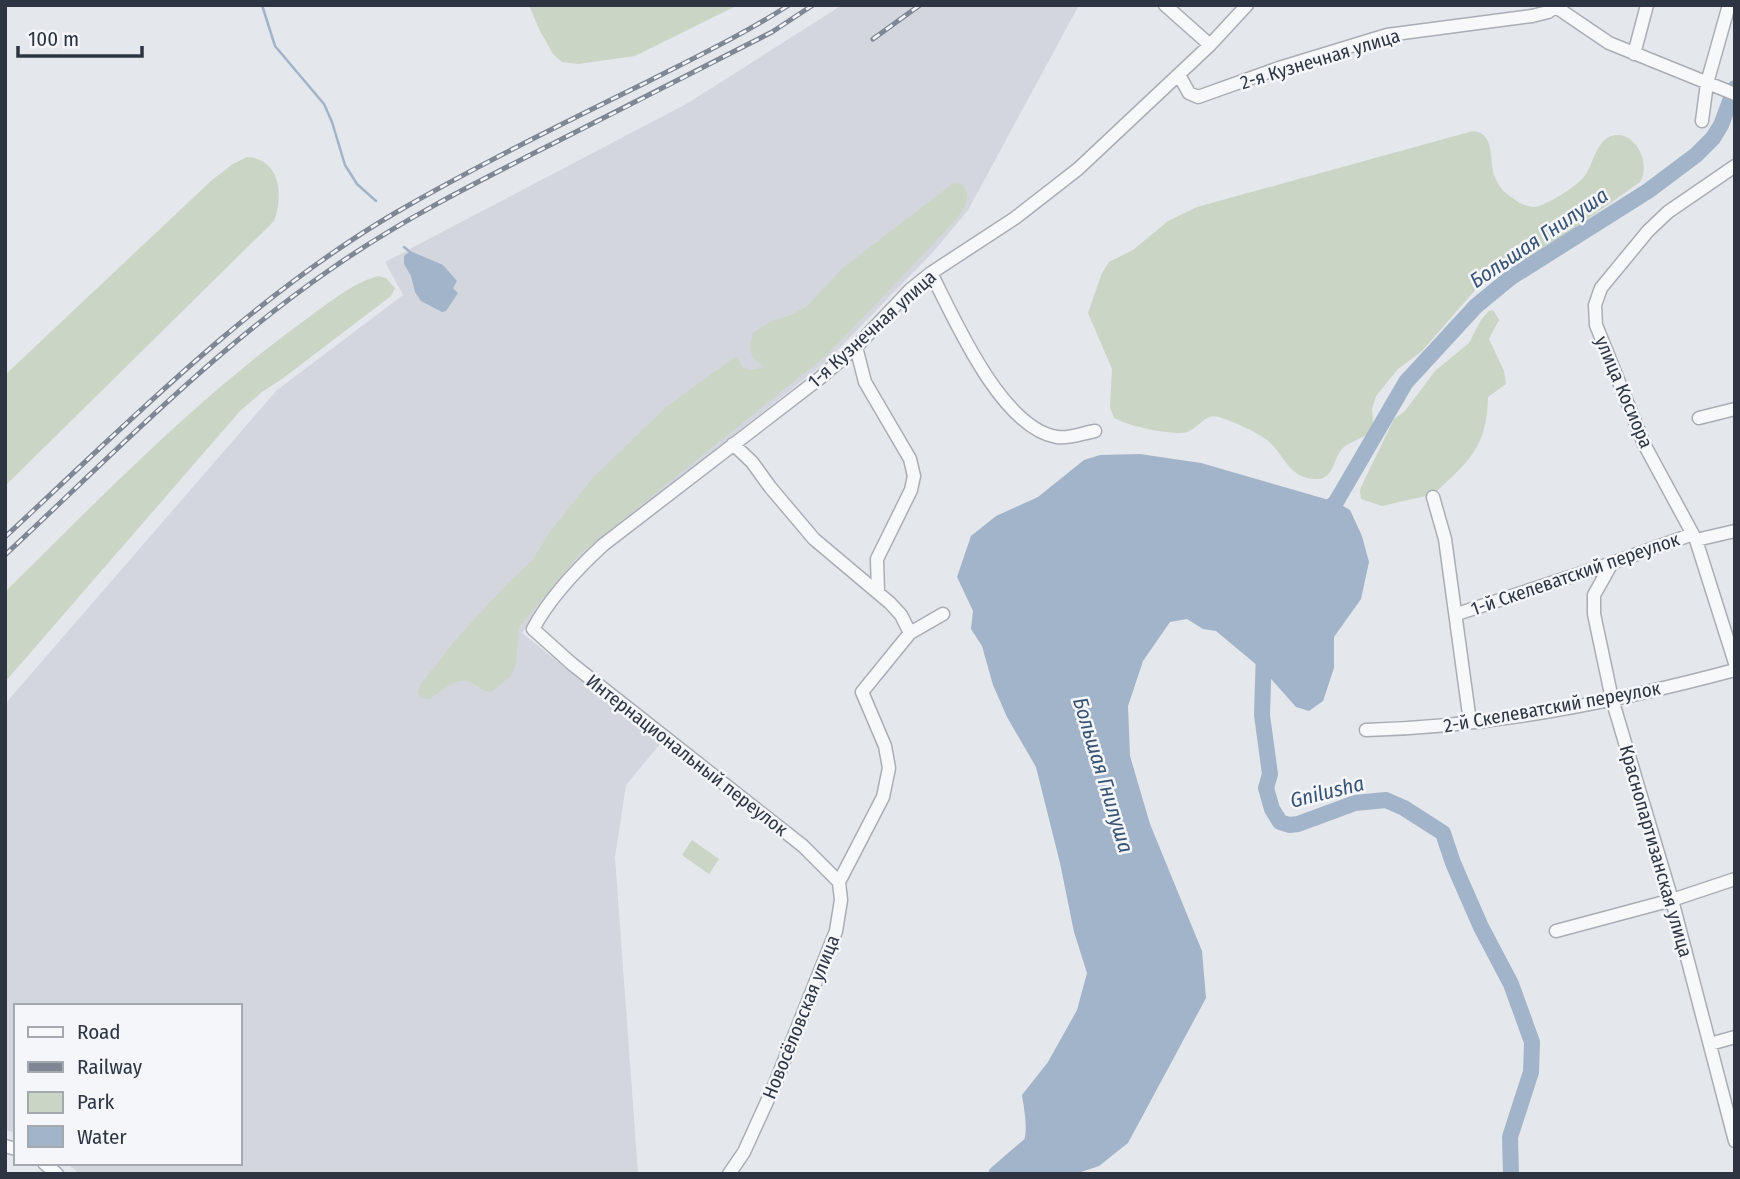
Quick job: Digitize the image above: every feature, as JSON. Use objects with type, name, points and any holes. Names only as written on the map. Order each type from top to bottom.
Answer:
[{"type":"street","points":[[1166,5],[1210,46]]},
{"type":"street","name":"1-я Кузнечная улица","points":[[533,629],[548,605],[587,560],[856,347],[911,289],[931,273],[1054,190],[1108,144],[1210,46],[1247,5]]},
{"type":"street","points":[[1634,54],[1647,5]]},
{"type":"street","points":[[1702,121],[1707,83],[1729,5]]},
{"type":"street","points":[[1554,6],[1587,30],[1634,54],[1735,94]]},
{"type":"street","name":"2-я Кузнечная улица","points":[[1179,75],[1189,93],[1198,97],[1279,68],[1387,35],[1532,16],[1548,12],[1554,6]]},
{"type":"street","name":"улица Косиора","points":[[1735,166],[1668,212],[1648,231],[1601,288],[1595,305],[1596,325],[1644,444],[1694,537],[1735,663]]},
{"type":"street","points":[[931,273],[970,351],[990,383],[1012,407],[1029,423],[1057,437],[1095,431]]},
{"type":"street","points":[[856,347],[865,382],[910,459],[914,476],[911,490],[877,559],[878,592]]},
{"type":"street","points":[[1699,418],[1735,409]]},
{"type":"street","points":[[733,444],[752,462],[814,539],[878,592],[901,615],[910,633]]},
{"type":"street","points":[[1433,497],[1446,539],[1470,722]]},
{"type":"street","name":"1-й Скелеватский переулок","points":[[1457,614],[1694,537],[1735,531]]},
{"type":"street","name":"Краснопартизанская улица","points":[[1612,563],[1593,603],[1612,699],[1672,900],[1735,1141]]},
{"type":"street","name":"Новосёловская улица","points":[[729,1174],[744,1152],[774,1086],[836,930],[841,900],[839,882],[883,797],[890,768],[885,746],[862,692],[910,633],[943,614]]},
{"type":"street","name":"Интернациональный переулок","points":[[533,629],[572,664],[786,832],[821,862],[839,882]]},
{"type":"street","name":"2-й Скелеватский переулок","points":[[1366,730],[1418,729],[1612,699],[1735,670]]},
{"type":"street","points":[[1556,931],[1672,900],[1735,879]]},
{"type":"street","points":[[1710,1044],[1735,1037]]},
{"type":"shaded area","points":[[842,5],[1079,5],[968,210],[934,251],[828,360],[579,558],[522,633],[660,744],[626,785],[615,857],[638,1174],[80,1174],[69,1165],[242,1165],[242,1004],[14,1004],[14,1132],[5,1130],[5,704],[277,390],[403,295],[385,262],[688,103]]},
{"type":"green space","points":[[529,5],[738,5],[635,56],[578,64],[562,62],[553,54]]},
{"type":"green space","points":[[1473,131],[1485,136],[1488,142],[1494,175],[1499,186],[1510,197],[1529,206],[1545,204],[1580,181],[1600,145],[1609,137],[1618,135],[1633,142],[1642,157],[1643,174],[1640,182],[1570,231],[1483,281],[1422,351],[1398,369],[1376,396],[1372,409],[1374,431],[1342,449],[1330,473],[1316,479],[1299,475],[1267,440],[1219,417],[1210,417],[1191,430],[1180,433],[1150,430],[1114,418],[1110,407],[1112,369],[1088,313],[1102,273],[1109,262],[1133,250],[1168,221],[1197,207]]},
{"type":"green space","points":[[247,157],[267,164],[277,180],[279,200],[274,221],[5,486],[5,375],[212,180]]},
{"type":"green space","points":[[957,183],[963,185],[967,199],[955,221],[827,355],[580,554],[519,627],[516,663],[511,676],[491,692],[470,682],[459,681],[429,699],[421,698],[418,693],[420,685],[458,637],[531,562],[550,532],[592,479],[665,408],[736,356],[743,368],[750,370],[765,367],[756,361],[751,353],[753,333],[772,321],[807,306],[844,267]]},
{"type":"green space","points":[[378,276],[386,278],[395,288],[391,296],[240,411],[5,682],[5,592],[148,452],[223,385],[329,303],[358,284]]},
{"type":"green space","points":[[1493,310],[1499,320],[1489,339],[1504,371],[1506,384],[1488,397],[1484,429],[1474,452],[1458,471],[1430,495],[1382,506],[1361,499],[1360,490],[1394,419],[1405,411],[1435,371],[1469,343],[1481,320]]},
{"type":"green space","points":[[692,840],[719,859],[709,874],[682,855]]},
{"type":"water","points":[[410,251],[443,265],[457,281],[453,288],[458,293],[446,311],[442,312],[421,301],[415,292],[411,276],[404,264],[404,256]]},
{"type":"water","points":[[1140,454],[1201,463],[1336,502],[1350,510],[1362,536],[1369,562],[1361,599],[1334,637],[1334,668],[1323,701],[1309,711],[1296,707],[1264,671],[1216,631],[1203,629],[1187,619],[1170,622],[1143,661],[1128,706],[1130,756],[1150,824],[1202,951],[1206,998],[1128,1143],[1099,1166],[1075,1174],[997,1174],[1021,1148],[1026,1130],[1022,1095],[1048,1062],[1077,1010],[1087,973],[1074,932],[1036,767],[1007,717],[993,685],[982,646],[971,629],[973,611],[957,577],[971,536],[996,516],[1038,497],[1084,460],[1100,455]]},
{"type":"waterway","points":[[262,5],[275,46],[324,104],[345,165],[357,184],[376,201]]},
{"type":"waterway","name":"Большая Гнилуша","points":[[1320,516],[1336,502],[1406,382],[1476,306],[1510,278],[1648,191],[1696,155],[1713,138],[1721,125],[1735,88]]},
{"type":"waterway","points":[[404,247],[410,252]]},
{"type":"waterway","name":"Gnilusha","points":[[1264,650],[1262,715],[1270,774],[1266,788],[1272,809],[1280,822],[1298,824],[1355,803],[1386,800],[1443,833],[1481,927],[1511,984],[1532,1042],[1531,1072],[1510,1137],[1511,1174]]},
{"type":"waterway","name":"Большая Гнилуша","points":[[996,1174],[1031,1144]]},
{"type":"railway","points":[[5,537],[192,364],[240,323],[341,247],[458,178],[720,45],[789,5]]},
{"type":"railway","points":[[5,555],[203,370],[287,301],[331,269],[441,202],[772,32],[813,5]]},
{"type":"railway","points":[[873,39],[920,5]]}]
